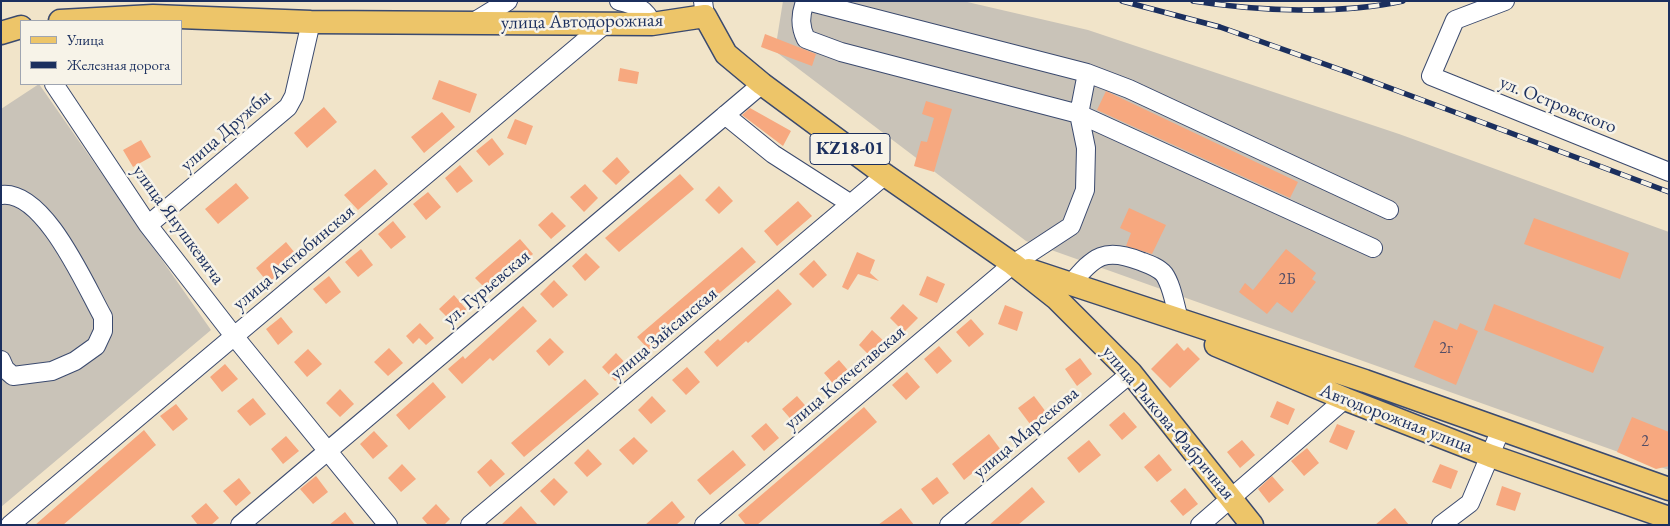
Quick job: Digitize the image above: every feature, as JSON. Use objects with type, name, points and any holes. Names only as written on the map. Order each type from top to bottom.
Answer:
[{"type":"main road","name":"улица Автодорожная","points":[[79,20],[153,16],[311,22],[652,24],[704,9],[726,54],[762,84],[886,175],[1013,264]]},
{"type":"main road","name":"Автодорожная улица","points":[[1013,264],[1130,304],[1179,318],[1669,489]]},
{"type":"main road","name":"улица Рыкова-Фабричная","points":[[1013,264],[1056,298],[1131,373],[1252,525]]},
{"type":"main road","name":"Автодорожная улица","points":[[1130,304],[1152,318],[1345,399],[1491,456],[1669,518]]},
{"type":"street","points":[[472,23],[508,1]]},
{"type":"street","points":[[619,1],[640,7],[648,13],[652,24]]},
{"type":"street","name":"ул. Островского","points":[[1505,1],[1455,20],[1431,76],[1669,172]]},
{"type":"street","points":[[1373,248],[1079,114],[841,52],[806,39],[802,29],[804,5],[811,2],[1087,73],[1129,89],[1389,210]]},
{"type":"street","name":"улица Дружбы","points":[[148,225],[288,108],[294,96],[311,22]]},
{"type":"street","name":"улица Актюбинская","points":[[10,525],[605,24]]},
{"type":"street","points":[[1079,114],[1087,73]]},
{"type":"street","name":"ул. Гурьевская","points":[[240,525],[762,84]]},
{"type":"street","name":"улица Янушкевича","points":[[55,85],[148,225],[234,336],[388,525]]},
{"type":"street","name":"улица Кокчетавская","points":[[704,525],[1013,264],[1071,226],[1085,190],[1086,148],[1079,114]]},
{"type":"street","points":[[726,115],[773,154],[851,204]]},
{"type":"street","name":"улица Зайсанская","points":[[470,525],[886,175]]},
{"type":"street","points":[[1,195],[6,194],[23,200],[49,222],[103,316],[103,331],[96,346],[75,361],[52,372],[14,376],[5,370],[1,360]]},
{"type":"street","points":[[1071,284],[1084,269],[1099,258],[1113,253],[1121,253],[1154,266],[1164,274],[1179,318]]},
{"type":"street","name":"улица Марсекова","points":[[949,525],[1131,373]]},
{"type":"street","points":[[1200,525],[1345,399]]},
{"type":"street","points":[[1442,525],[1470,503],[1501,429]]},
{"type":"street","points":[[1634,506],[1643,481]]},
{"type":"shaded area","points":[[783,1],[963,1],[1088,30],[1399,134],[1669,232],[1669,470],[1026,241],[775,51]]},
{"type":"shaded area","points":[[40,85],[211,330],[1,507],[1,109]]},
{"type":"building","points":[[765,34],[816,54],[812,66],[761,47]]},
{"type":"building","points":[[620,68],[639,72],[637,84],[618,81]]},
{"type":"building","points":[[439,80],[477,94],[470,113],[432,99]]},
{"type":"building","points":[[1106,91],[1298,182],[1290,198],[1097,110]]},
{"type":"building","points":[[926,101],[952,109],[934,172],[914,166],[921,141],[927,142],[934,118],[922,114]]},
{"type":"building","points":[[324,107],[337,122],[307,148],[294,133]]},
{"type":"building","points":[[750,108],[791,131],[783,146],[742,115]]},
{"type":"building","points":[[442,112],[455,127],[424,153],[411,137]]},
{"type":"building","points":[[515,119],[533,126],[526,145],[507,138]]},
{"type":"building","points":[[492,138],[504,154],[489,166],[476,151]]},
{"type":"building","points":[[141,140],[151,157],[133,167],[123,150]]},
{"type":"building","points":[[617,157],[630,172],[616,185],[602,171]]},
{"type":"building","points":[[460,165],[473,181],[457,193],[445,178]]},
{"type":"building","points":[[375,169],[388,184],[358,210],[344,195]]},
{"type":"building","points":[[680,174],[694,189],[619,252],[605,238]]},
{"type":"building","points":[[236,183],[249,198],[218,224],[205,209]]},
{"type":"building","points":[[585,184],[598,198],[584,212],[570,197]]},
{"type":"building","points":[[719,186],[733,201],[719,214],[705,200]]},
{"type":"building","points":[[428,192],[441,207],[426,220],[413,204]]},
{"type":"building","points":[[798,201],[812,216],[777,246],[764,231]]},
{"type":"building","points":[[1129,208],[1166,225],[1152,254],[1126,246],[1131,233],[1120,228]]},
{"type":"building","points":[[552,212],[566,226],[551,239],[538,225]]},
{"type":"building","points":[[1534,218],[1629,253],[1620,279],[1524,244]]},
{"type":"building","points":[[393,221],[406,237],[391,249],[378,234]]},
{"type":"building","points":[[520,239],[533,254],[489,292],[475,278]]},
{"type":"building","points":[[286,242],[299,258],[269,284],[256,268]]},
{"type":"building","points":[[742,247],[756,262],[651,352],[637,337]]},
{"type":"building","points":[[361,249],[373,265],[358,277],[345,262]]},
{"type":"building","points":[[1286,249],[1316,273],[1312,279],[1316,282],[1292,313],[1277,302],[1267,314],[1239,292],[1245,283],[1253,290]]},
{"type":"building","points":[[857,252],[875,260],[870,273],[879,281],[858,274],[848,290],[842,287]]},
{"type":"building","points":[[586,253],[600,267],[585,281],[572,266]]},
{"type":"building","points":[[814,260],[827,275],[813,288],[799,274]]},
{"type":"building","points":[[329,276],[341,292],[326,304],[313,289]]},
{"type":"building","points":[[927,276],[945,284],[937,303],[919,295]]},
{"type":"building","points":[[554,280],[568,295],[553,308],[540,294]]},
{"type":"building","points":[[778,289],[792,304],[748,343],[746,341],[717,367],[704,352],[718,339],[720,341]]},
{"type":"building","points":[[454,295],[467,310],[453,323],[439,309]]},
{"type":"building","points":[[903,304],[918,318],[904,332],[890,318]]},
{"type":"building","points":[[1494,304],[1604,347],[1593,373],[1484,330]]},
{"type":"building","points":[[1005,305],[1023,312],[1017,331],[998,324]]},
{"type":"building","points":[[523,306],[537,321],[493,361],[490,358],[462,384],[448,369],[463,356],[465,359]]},
{"type":"building","points":[[281,317],[293,332],[278,345],[266,329]]},
{"type":"building","points":[[971,319],[984,334],[969,347],[956,332]]},
{"type":"building","points":[[1434,320],[1457,330],[1460,323],[1478,331],[1456,385],[1414,367]]},
{"type":"building","points":[[420,323],[434,338],[426,345],[419,338],[413,344],[406,336]]},
{"type":"building","points":[[872,330],[887,344],[873,359],[859,345]]},
{"type":"building","points":[[550,338],[564,352],[549,366],[536,351]]},
{"type":"building","points":[[1177,343],[1184,351],[1188,347],[1200,359],[1170,388],[1151,369]]},
{"type":"building","points":[[939,346],[952,361],[937,374],[924,359]]},
{"type":"building","points":[[389,348],[403,363],[388,376],[374,362]]},
{"type":"building","points":[[308,349],[322,364],[307,377],[294,362]]},
{"type":"building","points":[[616,353],[630,368],[615,381],[602,367]]},
{"type":"building","points":[[1080,358],[1092,374],[1077,386],[1065,369]]},
{"type":"building","points":[[839,360],[852,375],[837,388],[824,373]]},
{"type":"building","points":[[225,364],[238,379],[222,392],[210,377]]},
{"type":"building","points":[[687,367],[700,382],[686,395],[672,380]]},
{"type":"building","points":[[907,372],[920,387],[906,400],[892,385]]},
{"type":"building","points":[[585,379],[599,394],[524,457],[511,443]]},
{"type":"building","points":[[433,382],[446,397],[409,430],[396,415]]},
{"type":"building","points":[[340,389],[354,404],[340,417],[326,403]]},
{"type":"building","points":[[652,396],[666,411],[651,424],[638,410]]},
{"type":"building","points":[[797,396],[810,411],[795,424],[782,409]]},
{"type":"building","points":[[1034,396],[1046,412],[1030,424],[1018,408]]},
{"type":"building","points":[[253,398],[266,414],[250,426],[237,411]]},
{"type":"building","points":[[1277,401],[1295,409],[1288,425],[1270,417]]},
{"type":"building","points":[[176,404],[188,419],[173,431],[160,416]]},
{"type":"building","points":[[864,407],[877,422],[757,525],[746,525],[738,515]]},
{"type":"building","points":[[1124,412],[1137,427],[1122,440],[1109,425]]},
{"type":"building","points":[[1632,417],[1669,432],[1669,466],[1656,469],[1617,452]]},
{"type":"building","points":[[766,423],[779,438],[764,451],[751,436]]},
{"type":"building","points":[[1337,424],[1355,431],[1347,450],[1329,442]]},
{"type":"building","points":[[144,430],[156,445],[63,525],[35,525]]},
{"type":"building","points":[[374,431],[388,446],[373,459],[360,444]]},
{"type":"building","points":[[989,434],[1001,450],[964,480],[952,464]]},
{"type":"building","points":[[286,436],[299,451],[283,464],[271,449]]},
{"type":"building","points":[[634,437],[648,451],[633,465],[619,450]]},
{"type":"building","points":[[1089,440],[1101,455],[1079,473],[1067,458]]},
{"type":"building","points":[[1242,440],[1255,455],[1240,468],[1227,452]]},
{"type":"building","points":[[1307,448],[1319,463],[1304,476],[1291,461]]},
{"type":"building","points":[[588,449],[602,464],[587,477],[574,463]]},
{"type":"building","points":[[733,450],[746,465],[710,495],[697,480]]},
{"type":"building","points":[[1159,454],[1172,470],[1157,482],[1144,467]]},
{"type":"building","points":[[491,459],[505,474],[490,487],[477,472]]},
{"type":"building","points":[[402,464],[416,479],[401,492],[388,478]]},
{"type":"building","points":[[1440,464],[1458,471],[1451,489],[1432,482]]},
{"type":"building","points":[[316,476],[328,492],[313,504],[300,489]]},
{"type":"building","points":[[1272,476],[1284,490],[1269,503],[1258,489]]},
{"type":"building","points":[[937,477],[949,493],[933,505],[921,489]]},
{"type":"building","points":[[239,478],[251,493],[236,506],[223,491]]},
{"type":"building","points":[[554,478],[568,492],[554,506],[540,491]]},
{"type":"building","points":[[1502,486],[1521,493],[1515,511],[1496,505]]},
{"type":"building","points":[[1032,487],[1045,502],[1018,525],[989,525]]},
{"type":"building","points":[[1185,488],[1198,504],[1183,516],[1170,501]]},
{"type":"building","points":[[672,501],[685,517],[676,525],[645,525]]},
{"type":"building","points":[[206,503],[219,518],[211,525],[198,525],[191,516]]},
{"type":"building","points":[[436,504],[450,519],[444,525],[428,525],[422,518]]},
{"type":"building","points":[[521,506],[538,525],[501,525]]},
{"type":"building","points":[[901,508],[914,525],[878,525]]},
{"type":"building","points":[[1395,508],[1409,525],[1375,525]]},
{"type":"building","points":[[345,512],[355,525],[329,525]]},
{"type":"railway","points":[[1122,1],[1220,27],[1347,72],[1669,192]]},
{"type":"railway","points":[[1193,1],[1244,7],[1298,10],[1352,8],[1403,1]]}]
